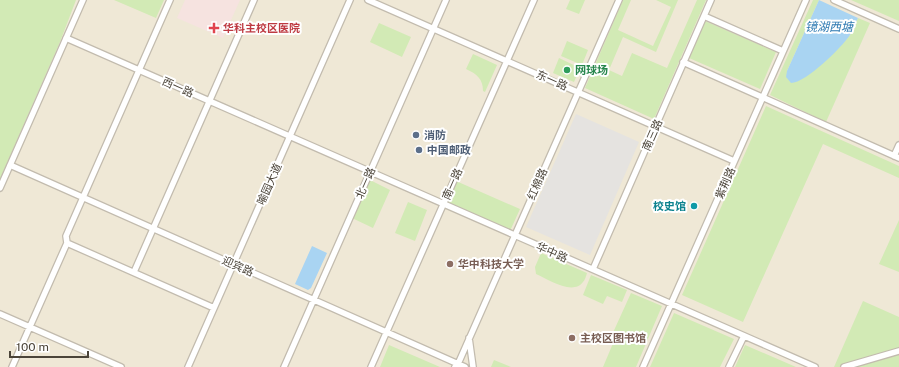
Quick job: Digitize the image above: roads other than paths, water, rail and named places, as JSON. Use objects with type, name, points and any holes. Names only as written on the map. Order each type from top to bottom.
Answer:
[{"type":"street","points":[[0,188],[83,0]]},
{"type":"street","points":[[12,367],[67,243],[66,236],[170,0]]},
{"type":"street","points":[[134,272],[254,0]]},
{"type":"street","name":"喻园大道","points":[[188,367],[350,0]]},
{"type":"street","name":"东一路","points":[[368,0],[734,161]]},
{"type":"street","name":"北一路","points":[[284,367],[446,0]]},
{"type":"street","name":"南一路","points":[[371,367],[534,0]]},
{"type":"street","name":"红棉路","points":[[456,365],[619,0]]},
{"type":"street","name":"南三路","points":[[593,270],[711,0]]},
{"type":"street","name":"紫荆路","points":[[643,367],[806,0]]},
{"type":"street","points":[[834,0],[899,29]]},
{"type":"street","points":[[704,16],[783,51]]},
{"type":"street","name":"西一路","points":[[66,38],[290,137]]},
{"type":"street","points":[[684,62],[896,157],[899,144]]},
{"type":"street","name":"华中路","points":[[290,137],[815,367]]},
{"type":"street","name":"迎宾路","points":[[10,165],[313,299],[456,365],[465,367]]},
{"type":"street","points":[[67,243],[214,308]]},
{"type":"street","points":[[0,314],[121,367]]},
{"type":"street","points":[[730,367],[744,336]]},
{"type":"street","points":[[469,338],[473,367]]},
{"type":"street","points":[[844,367],[899,351]]},
{"type":"water","name":"镜湖西塘","points":[[819,0],[858,18],[850,35],[840,48],[814,71],[798,81],[791,83],[786,77],[787,71]]},
{"type":"water","points":[[312,246],[327,253],[311,288],[308,290],[295,284]]},
{"type":"place","name":"华科主校区医院","points":[[214,28]]},
{"type":"place","name":"网球场","points":[[567,70]]},
{"type":"place","name":"消防","points":[[416,135]]},
{"type":"place","name":"中国邮政","points":[[419,150]]},
{"type":"place","name":"校史馆","points":[[694,206]]},
{"type":"place","name":"华中科技大学","points":[[450,264]]},
{"type":"place","name":"主校区图书馆","points":[[572,338]]}]
